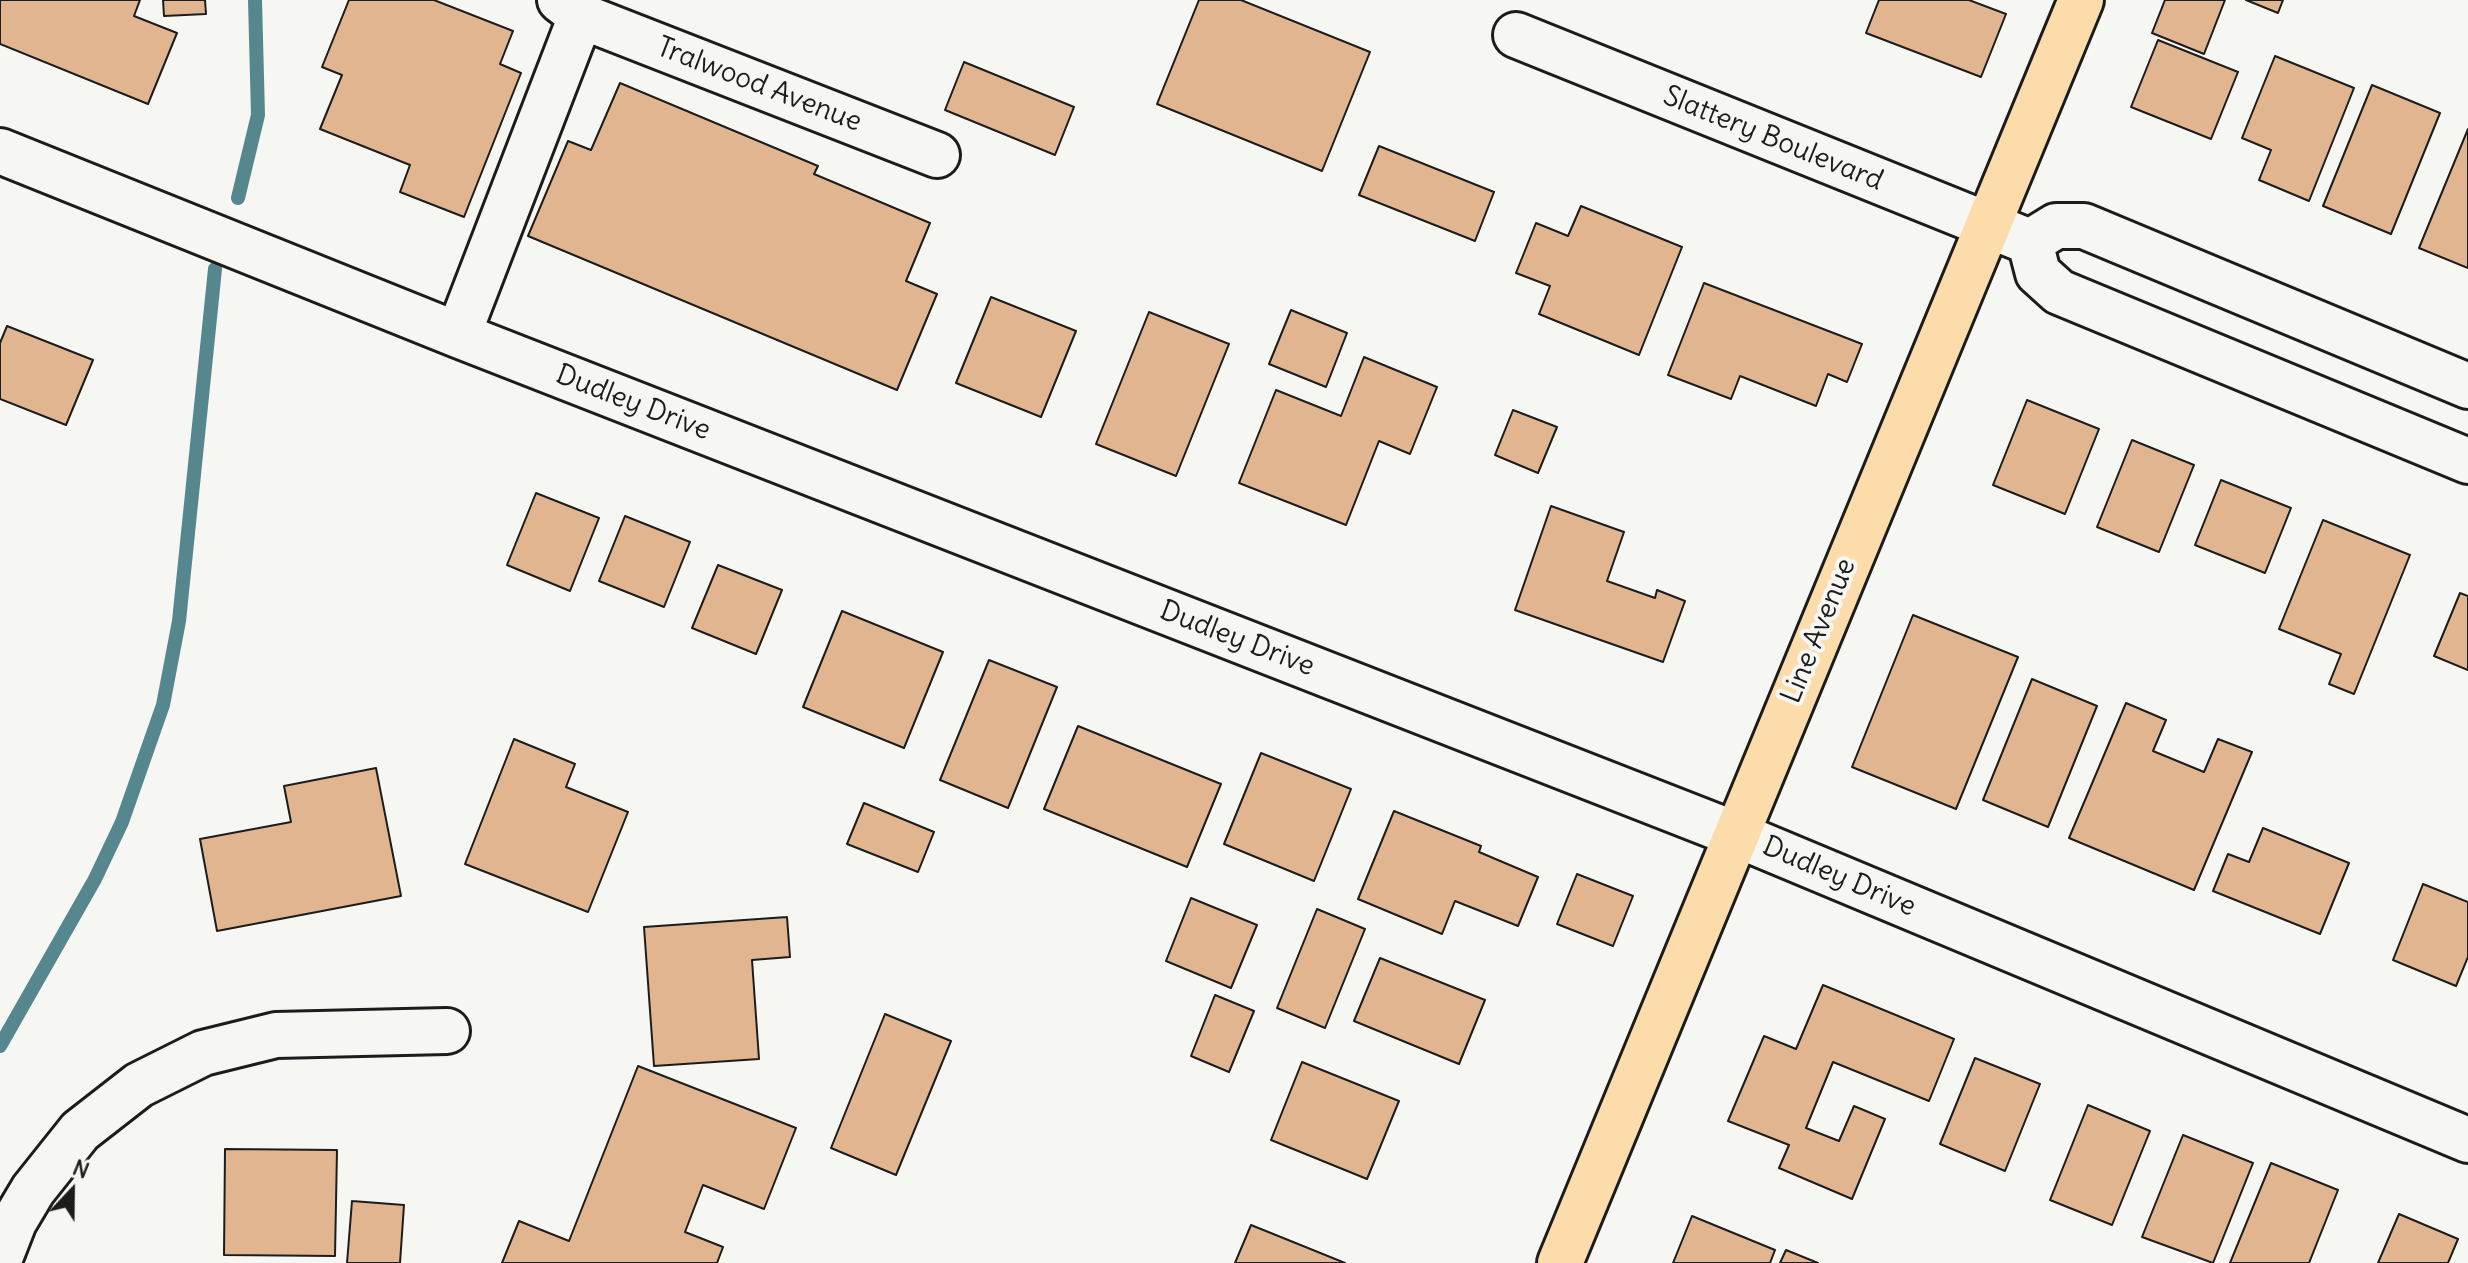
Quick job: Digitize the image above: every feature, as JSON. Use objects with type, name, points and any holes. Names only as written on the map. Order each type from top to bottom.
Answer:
[{"type":"main road","name":"Line Avenue","points":[[1560,1263],[2081,0]]},
{"type":"street","name":"Tralwood Avenue","points":[[458,335],[571,8],[937,155]]},
{"type":"street","name":"Slattery Boulevard","points":[[1516,35],[2030,242]]},
{"type":"street","name":"Dudley Drive","points":[[0,151],[458,335],[1735,834],[2468,1140]]},
{"type":"street","points":[[2468,386],[2084,226],[2056,226],[2030,242],[2038,273],[2059,292],[2468,461]]},
{"type":"street","points":[[0,1258],[14,1222],[33,1190],[80,1131],[139,1085],[203,1053],[276,1035],[447,1031]]},
{"type":"building","points":[[0,0],[140,0],[134,16],[177,33],[148,104],[0,44]]},
{"type":"building","points":[[163,0],[205,0],[206,14],[164,16]]},
{"type":"building","points":[[349,0],[434,0],[513,31],[500,64],[521,73],[464,217],[400,192],[410,165],[320,129],[342,75],[322,67]]},
{"type":"building","points":[[1199,0],[1241,0],[1370,52],[1322,171],[1157,104]]},
{"type":"building","points":[[1879,0],[1969,0],[2006,14],[1981,77],[1866,33]]},
{"type":"building","points":[[2165,0],[2225,0],[2204,54],[2152,33]]},
{"type":"building","points":[[2246,0],[2283,0],[2278,13]]},
{"type":"building","points":[[2158,40],[2238,72],[2211,139],[2131,107]]},
{"type":"building","points":[[2275,56],[2354,88],[2309,201],[2259,180],[2271,150],[2242,138]]},
{"type":"building","points":[[964,62],[1074,107],[1055,155],[945,110]]},
{"type":"building","points":[[620,83],[818,166],[814,174],[930,223],[906,281],[937,294],[897,390],[528,236],[568,141],[591,150]]},
{"type":"building","points":[[2372,85],[2440,113],[2391,234],[2323,206]]},
{"type":"building","points":[[2468,129],[2468,268],[2419,248]]},
{"type":"building","points":[[1379,146],[1494,192],[1475,241],[1359,195]]},
{"type":"building","points":[[1581,206],[1682,247],[1639,355],[1539,314],[1550,286],[1516,273],[1536,223],[1568,236]]},
{"type":"building","points":[[1704,283],[1862,344],[1847,382],[1828,374],[1816,406],[1740,376],[1731,399],[1668,375]]},
{"type":"building","points":[[991,297],[1076,331],[1041,417],[956,383]]},
{"type":"building","points":[[1291,310],[1347,333],[1326,387],[1269,364]]},
{"type":"building","points":[[1149,312],[1229,344],[1176,476],[1096,444]]},
{"type":"building","points":[[7,326],[93,360],[66,425],[0,399],[0,343]]},
{"type":"building","points":[[1364,357],[1437,387],[1410,454],[1379,441],[1346,525],[1239,483],[1276,390],[1341,416]]},
{"type":"building","points":[[2027,400],[2099,429],[2065,514],[1993,485]]},
{"type":"building","points":[[1513,410],[1557,427],[1538,473],[1495,455]]},
{"type":"building","points":[[2132,440],[2194,465],[2159,552],[2097,527]]},
{"type":"building","points":[[2221,480],[2291,508],[2265,573],[2195,545]]},
{"type":"building","points":[[536,493],[599,518],[570,591],[507,565]]},
{"type":"building","points":[[1551,506],[1624,532],[1607,581],[1655,598],[1657,590],[1685,601],[1663,662],[1515,610]]},
{"type":"building","points":[[625,516],[690,542],[664,607],[599,581]]},
{"type":"building","points":[[2323,520],[2410,555],[2354,694],[2329,684],[2341,654],[2279,629]]},
{"type":"building","points":[[718,565],[782,590],[756,654],[692,628]]},
{"type":"building","points":[[2460,593],[2468,596],[2468,670],[2434,656]]},
{"type":"building","points":[[842,611],[943,652],[904,748],[803,707]]},
{"type":"building","points":[[1913,615],[2018,657],[1956,809],[1852,767]]},
{"type":"building","points":[[989,660],[1057,687],[1008,808],[940,780]]},
{"type":"building","points":[[2032,679],[2097,706],[2048,827],[1983,800]]},
{"type":"building","points":[[2126,703],[2166,720],[2153,751],[2204,772],[2218,739],[2252,752],[2194,890],[2069,838]]},
{"type":"building","points":[[1078,726],[1221,784],[1187,867],[1044,809]]},
{"type":"building","points":[[514,739],[575,764],[566,787],[628,812],[588,912],[465,864]]},
{"type":"building","points":[[1261,753],[1351,789],[1314,881],[1224,844]]},
{"type":"building","points":[[376,768],[401,896],[217,931],[200,839],[291,822],[284,786]]},
{"type":"building","points":[[864,803],[934,832],[918,872],[847,844]]},
{"type":"building","points":[[1394,811],[1481,846],[1479,852],[1538,877],[1518,926],[1455,901],[1442,934],[1358,899]]},
{"type":"building","points":[[2263,828],[2349,863],[2320,934],[2213,891],[2228,854],[2249,862]]},
{"type":"building","points":[[1577,874],[1633,896],[1613,946],[1557,924]]},
{"type":"building","points":[[2423,884],[2468,902],[2468,957],[2456,986],[2393,960]]},
{"type":"building","points":[[1191,898],[1257,925],[1231,988],[1166,961]]},
{"type":"building","points":[[1317,909],[1365,929],[1325,1028],[1277,1008]]},
{"type":"building","points":[[787,917],[790,957],[752,960],[759,1059],[654,1066],[644,927]]},
{"type":"building","points":[[1380,958],[1485,1000],[1459,1064],[1354,1021]]},
{"type":"building","points":[[1823,985],[1954,1039],[1929,1101],[1833,1062],[1806,1128],[1839,1141],[1854,1106],[1885,1119],[1852,1199],[1779,1168],[1789,1145],[1728,1121],[1764,1036],[1796,1049]]},
{"type":"building","points":[[1215,995],[1254,1011],[1229,1072],[1191,1056]]},
{"type":"building","points":[[885,1014],[951,1041],[896,1175],[831,1148]]},
{"type":"building","points":[[1975,1058],[2040,1084],[2005,1171],[1940,1144]]},
{"type":"building","points":[[1302,1062],[1399,1101],[1367,1179],[1271,1140]]},
{"type":"building","points":[[638,1066],[796,1128],[764,1209],[703,1185],[685,1232],[723,1247],[717,1263],[502,1263],[519,1221],[569,1241]]},
{"type":"building","points":[[2088,1105],[2150,1131],[2112,1225],[2050,1200]]},
{"type":"building","points":[[2183,1135],[2253,1163],[2213,1263],[2142,1237]]},
{"type":"building","points":[[225,1149],[337,1150],[335,1256],[224,1255]]},
{"type":"building","points":[[2271,1163],[2338,1190],[2309,1263],[2230,1263]]},
{"type":"building","points":[[352,1201],[404,1205],[400,1263],[347,1263]]},
{"type":"building","points":[[2399,1214],[2458,1239],[2448,1263],[2378,1263]]},
{"type":"building","points":[[1692,1216],[1775,1250],[1770,1263],[1673,1263]]},
{"type":"building","points":[[1251,1225],[1345,1263],[1235,1263]]},
{"type":"building","points":[[1786,1250],[1818,1263],[1780,1263]]},
{"type":"waterway","points":[[238,198],[258,115],[255,0]]},
{"type":"waterway","points":[[0,1046],[95,879],[122,822],[163,705],[179,621],[215,269]]}]
